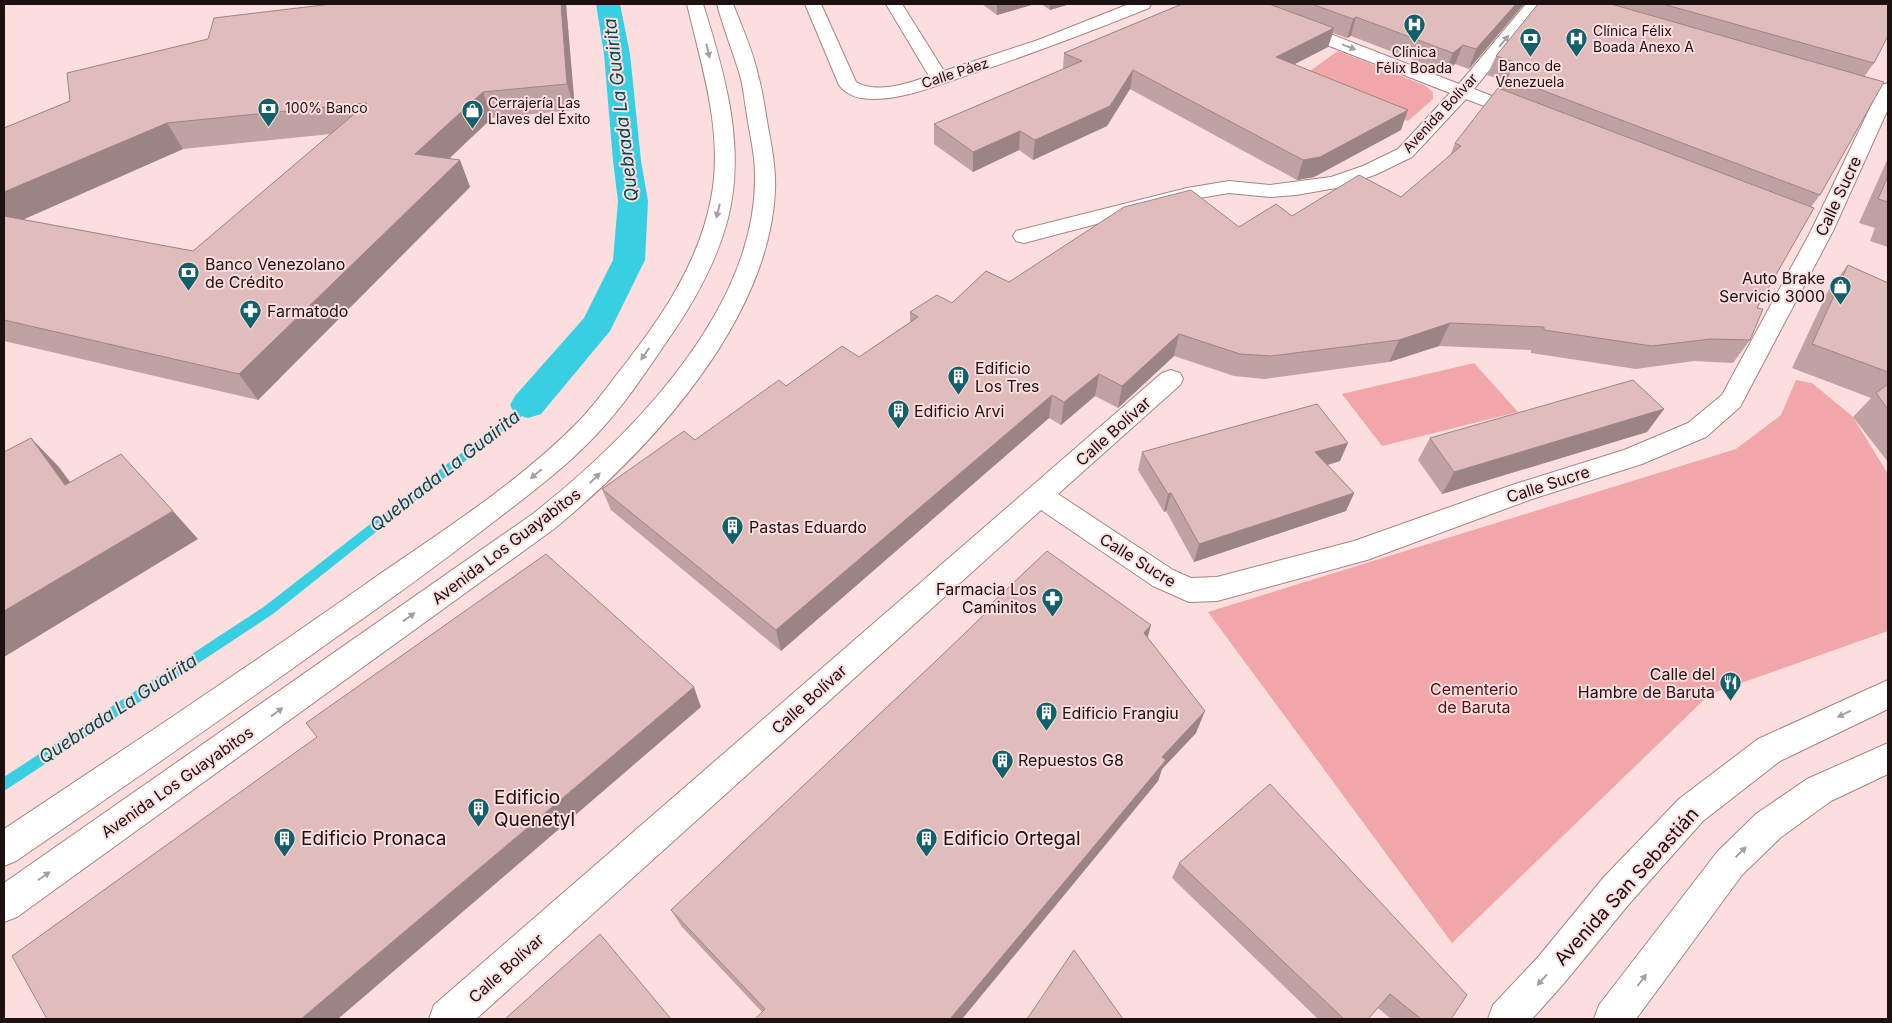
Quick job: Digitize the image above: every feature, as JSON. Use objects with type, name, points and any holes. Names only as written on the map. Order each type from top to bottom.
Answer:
[{"type":"street","points":[[4,849],[291,654],[462,531],[558,456],[604,410],[644,356],[691,285],[702,264],[722,198],[725,149],[723,123],[708,47],[695,4]]},
{"type":"street","name":"Avenida Los Guayabitos","points":[[4,904],[544,521],[585,488],[652,421],[692,368],[721,324],[745,278],[760,231],[765,190],[764,158],[749,74],[725,4]]},
{"type":"street","name":"Calle Páez","points":[[813,4],[848,85],[862,93],[889,92],[940,78],[1044,44],[1143,4]]},
{"type":"street","points":[[894,4],[940,78]]},
{"type":"street","points":[[1238,4],[1536,120]]},
{"type":"street","name":"Avenida Bolívar","points":[[1024,236],[1135,206],[1229,187],[1270,191],[1335,183],[1370,170],[1406,153],[1462,92],[1535,4]]},
{"type":"street","name":"Calle Sucre","points":[[1040,496],[1163,578],[1189,590],[1217,589],[1246,583],[1357,552],[1522,492],[1633,457],[1697,430],[1732,401],[1813,227],[1879,93]]},
{"type":"street","name":"Calle Bolívar","points":[[448,1019],[1171,379]]},
{"type":"street","name":"Avenida San Sebastián","points":[[1507,1019],[1552,970],[1616,891],[1691,810],[1769,750],[1888,694]]},
{"type":"street","points":[[1613,1019],[1730,863],[1768,826],[1819,790],[1888,758]]},
{"type":"green space","points":[[1338,51],[1424,85],[1433,92],[1433,99],[1408,121],[1300,78]]},
{"type":"green space","points":[[1474,363],[1518,412],[1382,446],[1342,394]]},
{"type":"green space","name":"Cementerio de Baruta","points":[[1796,380],[1812,383],[1853,417],[1888,474],[1888,631],[1710,694],[1452,943],[1208,612],[1736,449],[1781,415]]},
{"type":"building","points":[[331,4],[561,4],[567,84],[483,92],[415,154],[460,160],[239,374],[4,320],[4,216],[193,251],[367,103],[167,123],[4,192],[4,128],[70,101],[67,73],[208,39],[214,18]]},
{"type":"building","points":[[1182,4],[1269,4],[1334,28],[1276,57],[1408,110],[1320,157],[1303,160],[1133,70],[1110,106],[1035,140],[1020,131],[973,152],[934,124],[1082,61],[1064,53]]},
{"type":"building","points":[[1312,4],[1516,4],[1476,49],[1463,45],[1453,53],[1356,17],[1353,19]]},
{"type":"building","points":[[1538,4],[1611,4],[1884,82],[1820,195],[1507,77],[1517,63],[1496,56]]},
{"type":"building","points":[[1663,4],[1888,4],[1888,36],[1874,63]]},
{"type":"building","points":[[1498,88],[1814,208],[1757,308],[1763,309],[1750,340],[1711,339],[1652,346],[1544,330],[1544,327],[1450,323],[1399,340],[1271,356],[1240,354],[1179,334],[1122,386],[1099,374],[1064,402],[1052,395],[776,630],[602,489],[684,431],[695,440],[779,380],[786,386],[842,346],[859,357],[918,317],[910,312],[937,295],[952,303],[986,271],[1009,282],[1124,207],[1191,190],[1239,227],[1276,204],[1292,216],[1359,175],[1401,197],[1461,146],[1455,143]]},
{"type":"building","points":[[1888,176],[1888,202],[1878,199]]},
{"type":"building","points":[[1848,265],[1888,283],[1888,372],[1812,344]]},
{"type":"building","points":[[1633,380],[1664,409],[1454,472],[1430,438]]},
{"type":"building","points":[[1888,384],[1888,409],[1876,393]]},
{"type":"building","points":[[1317,404],[1348,443],[1315,452],[1354,493],[1199,544],[1171,493],[1168,494],[1142,452]]},
{"type":"building","points":[[31,438],[65,485],[121,454],[173,511],[4,611],[4,452]]},
{"type":"building","points":[[1047,551],[1151,625],[1144,633],[1205,711],[1162,757],[1166,760],[950,1019],[755,1019],[765,1009],[671,910],[937,660],[992,607],[990,605]]},
{"type":"building","points":[[546,554],[694,687],[301,1019],[47,1019],[12,956],[317,737],[306,723]]},
{"type":"building","points":[[1270,784],[1467,995],[1451,1019],[1421,1019],[1390,994],[1368,1019],[1344,1019],[1179,863]]},
{"type":"building","points":[[600,934],[671,1019],[505,1019]]},
{"type":"building","points":[[1074,950],[1123,1019],[1027,1019]]},
{"type":"waterway","name":"Quebrada La Guairita","points":[[528,405],[598,323],[629,260],[633,201],[627,161],[617,54],[608,4]]},
{"type":"waterway","name":"Quebrada La Guairita","points":[[4,785],[269,610],[528,405]]},
{"type":"place","name":"Clínica Félix Boada","points":[[1414,43]]},
{"type":"place","name":"Banco de Venezuela","points":[[1530,57]]},
{"type":"place","name":"Clínica Félix Boada Anexo A","points":[[1577,58]]},
{"type":"place","name":"100% Banco","points":[[269,127]]},
{"type":"place","name":"Cerrajería Las Llaves del Éxito","points":[[472,130]]},
{"type":"place","name":"Banco Venezolano de Crédito","points":[[189,292]]},
{"type":"place","name":"Auto Brake Servicio 3000","points":[[1841,306]]},
{"type":"place","name":"Farmatodo","points":[[251,330]]},
{"type":"place","name":"Edificio Los Tres","points":[[959,396]]},
{"type":"place","name":"Edificio Arvi","points":[[898,430]]},
{"type":"place","name":"Pastas Eduardo","points":[[733,546]]},
{"type":"place","name":"Farmacia Los Caminitos","points":[[1053,617]]},
{"type":"place","name":"Calle del Hambre de Baruta","points":[[1731,702]]},
{"type":"place","name":"Edificio Frangiu","points":[[1046,732]]},
{"type":"place","name":"Repuestos G8","points":[[1002,779]]},
{"type":"place","name":"Edificio Quenetyl","points":[[478,827]]},
{"type":"place","name":"Edificio Pronaca","points":[[285,857]]},
{"type":"place","name":"Edificio Ortegal","points":[[927,857]]}]
